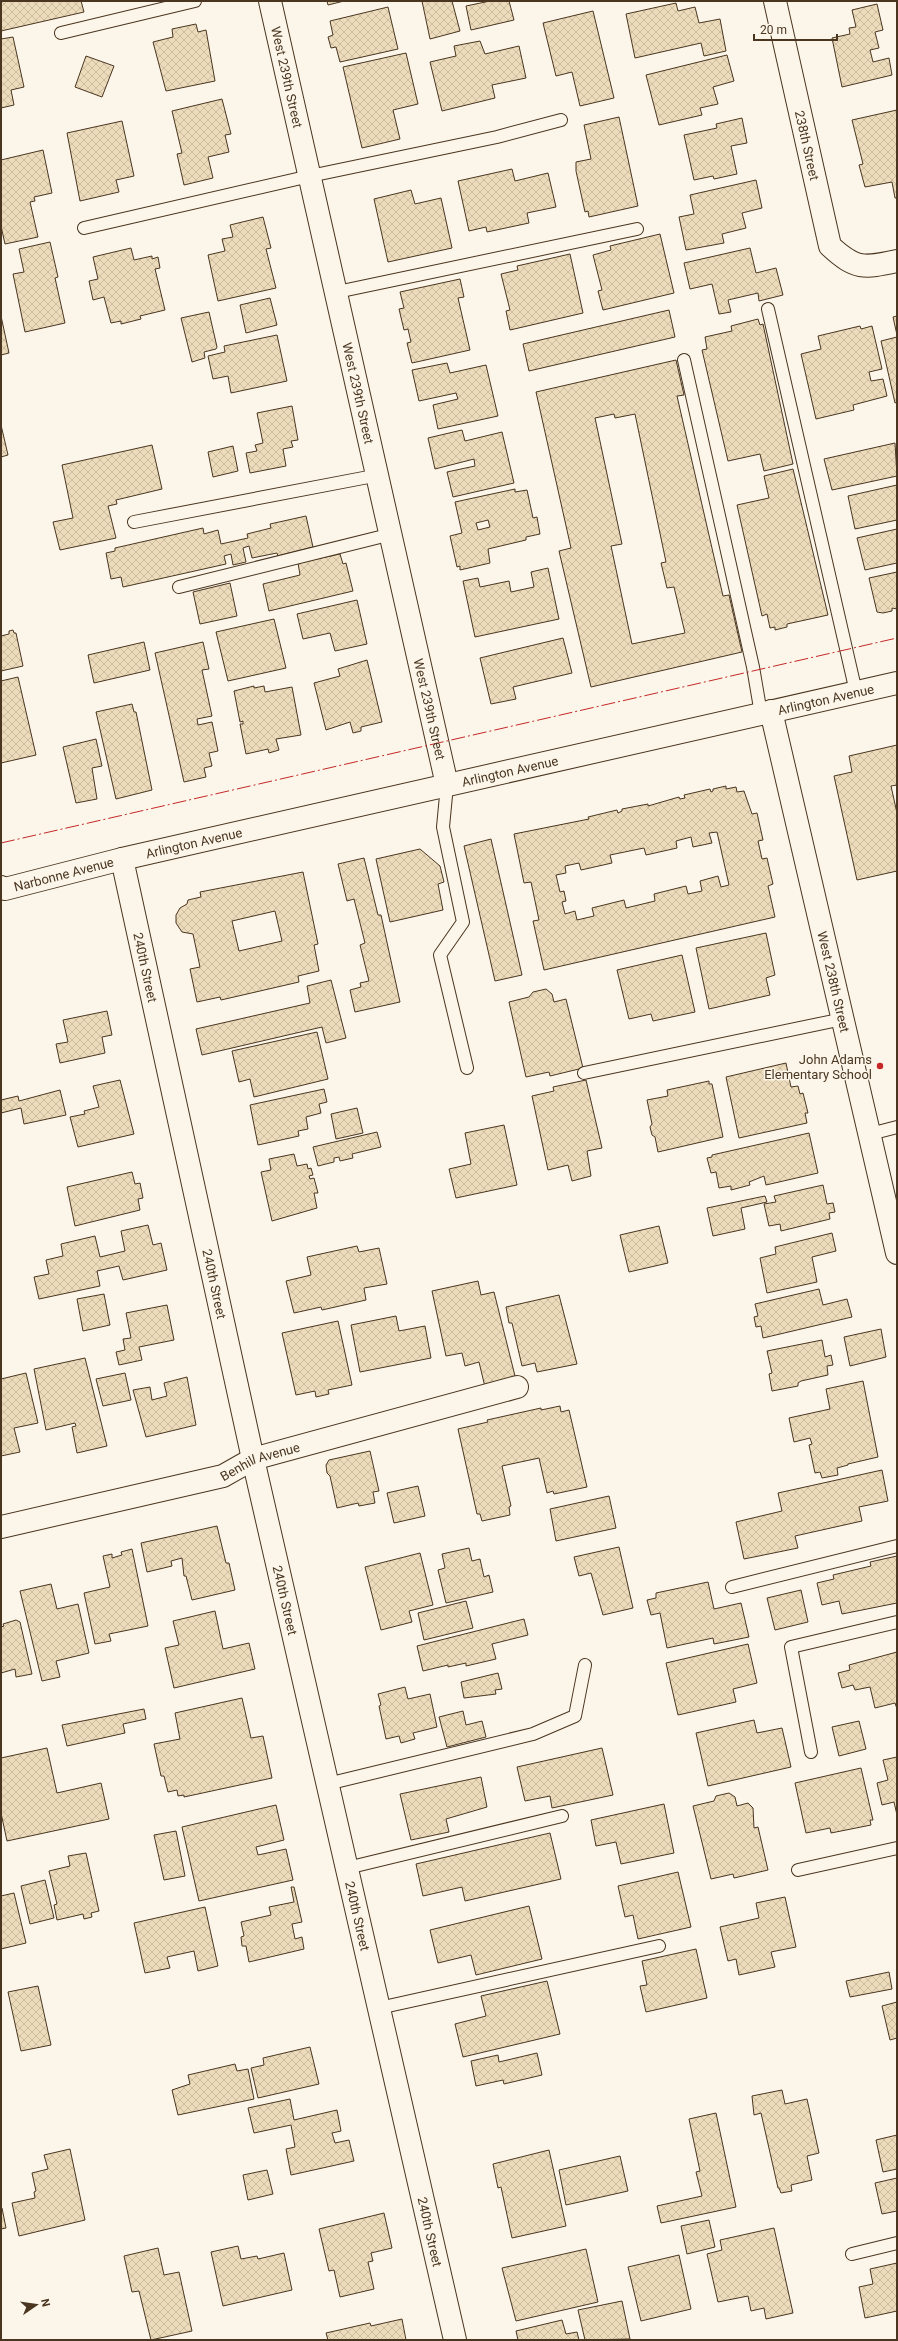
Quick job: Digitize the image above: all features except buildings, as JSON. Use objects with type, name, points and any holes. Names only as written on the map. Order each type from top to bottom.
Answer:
[{"type":"street","name":"West 239th Street","points":[[270,1],[379,475],[447,785]]},
{"type":"street","name":"238th Street","points":[[775,1],[830,246],[845,260],[869,267],[897,261]]},
{"type":"street","name":"Arlington Avenue","points":[[122,859],[897,683]]},
{"type":"street","name":"West 238th Street","points":[[766,712],[843,1019],[897,1253]]},
{"type":"street","name":"Narbonne Avenue","points":[[2,890],[122,859]]},
{"type":"street","name":"240th Street","points":[[122,859],[253,1459],[455,2340]]},
{"type":"street","name":"Benhill Avenue","points":[[1,1526],[223,1476],[253,1459],[517,1387]]},
{"type":"lane","points":[[61,32],[195,1]]},
{"type":"lane","points":[[84,228],[310,176],[497,136],[561,120]]},
{"type":"lane","points":[[337,292],[636,229]]},
{"type":"lane","points":[[768,309],[856,692]]},
{"type":"lane","points":[[684,360],[753,667],[766,712]]},
{"type":"lane","points":[[134,522],[379,475]]},
{"type":"lane","points":[[179,587],[392,534]]},
{"type":"lane","points":[[447,785],[443,827],[463,922],[440,955],[467,1068]]},
{"type":"lane","points":[[584,1073],[843,1019]]},
{"type":"lane","points":[[870,1134],[897,1127]]},
{"type":"lane","points":[[732,1587],[897,1546]]},
{"type":"lane","points":[[811,1752],[791,1647],[897,1622]]},
{"type":"lane","points":[[327,1784],[533,1734],[575,1716],[585,1666]]},
{"type":"lane","points":[[347,1868],[562,1816]]},
{"type":"lane","points":[[798,1870],[897,1848]]},
{"type":"lane","points":[[379,2008],[659,1946]]},
{"type":"lane","points":[[852,2254],[897,2243]]},
{"type":"power","points":[[1,843],[897,638]]},
{"type":"place","name":"John Adams Elementary School","points":[[880,1066]]}]
